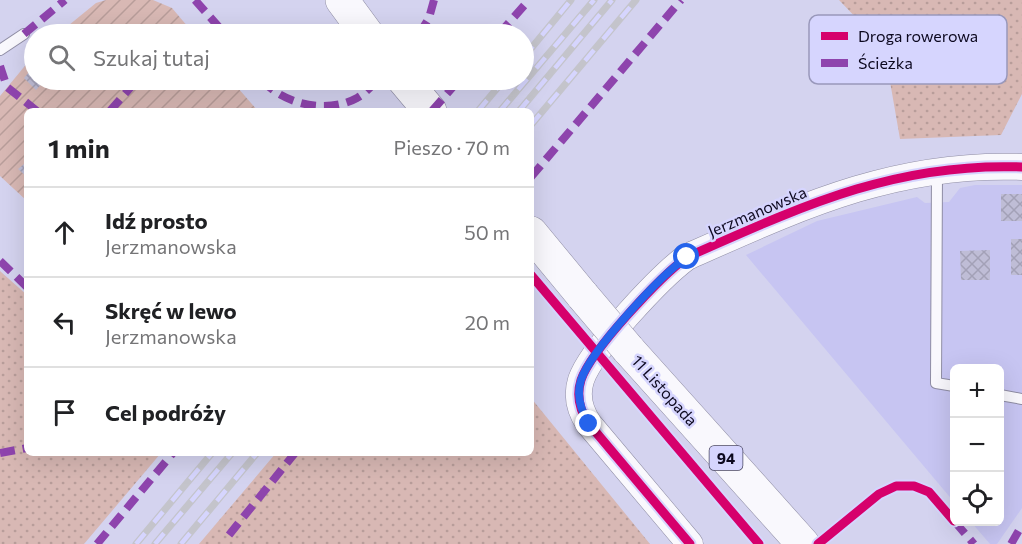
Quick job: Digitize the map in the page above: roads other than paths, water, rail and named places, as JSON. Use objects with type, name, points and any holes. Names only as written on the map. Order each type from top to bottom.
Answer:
[{"type":"main road","points":[[342,0],[359,24]]},
{"type":"main road","points":[[412,90],[427,108]]},
{"type":"main road","name":"11 Listopada","points":[[534,237],[649,372],[803,544]]},
{"type":"street","name":"Jerzmanowska","points":[[690,544],[584,416],[579,396],[585,370],[642,298],[668,271],[687,257],[834,195],[885,180],[937,170],[1022,167]]},
{"type":"lane","points":[[0,50],[24,34]]},
{"type":"lane","points":[[937,170],[936,383],[950,385]]},
{"type":"lane","points":[[1004,395],[1022,399]]},
{"type":"railway","points":[[534,45],[571,0]]},
{"type":"railway","points":[[534,71],[594,0]]},
{"type":"railway","points":[[522,108],[612,0]]},
{"type":"railway","points":[[534,121],[636,0]]},
{"type":"railway","points":[[481,108],[496,90]]},
{"type":"railway","points":[[503,108],[518,90]]},
{"type":"railway","points":[[136,544],[209,456]]},
{"type":"railway","points":[[155,544],[229,456]]},
{"type":"railway","points":[[181,544],[254,456]]}]
